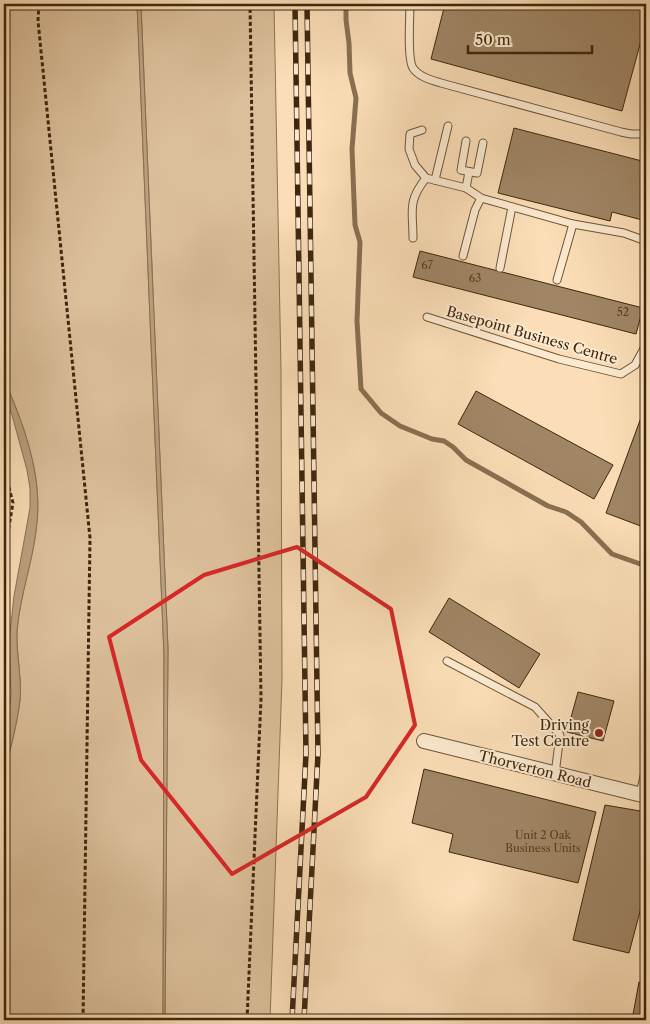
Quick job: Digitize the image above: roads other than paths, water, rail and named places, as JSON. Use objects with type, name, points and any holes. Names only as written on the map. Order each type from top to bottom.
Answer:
[{"type":"street","name":"Thorverton Road","points":[[424,741],[643,795]]},
{"type":"lane","points":[[410,4],[410,52],[412,67],[423,77],[621,132],[646,134]]},
{"type":"lane","points":[[435,180],[448,126]]},
{"type":"lane","points":[[422,130],[410,134],[409,149],[415,164],[426,178],[466,188],[481,198],[512,207],[573,224],[624,233],[646,241]]},
{"type":"lane","points":[[466,141],[461,170],[477,174],[483,143]]},
{"type":"lane","points":[[466,188],[469,172]]},
{"type":"lane","points":[[413,238],[413,200],[417,190],[426,178]]},
{"type":"lane","points":[[463,256],[475,210],[481,198]]},
{"type":"lane","points":[[500,268],[512,207]]},
{"type":"lane","points":[[557,280],[573,224]]},
{"type":"lane","name":"Basepoint Business Centre","points":[[427,317],[559,359],[621,374],[636,365],[646,345]]},
{"type":"lane","points":[[447,661],[535,708],[560,735],[555,774]]},
{"type":"lane","points":[[643,795],[646,767]]},
{"type":"waterway","points":[[346,4],[350,73],[356,98],[352,149],[355,225],[360,242],[357,321],[361,389],[381,413],[400,426],[432,439],[444,441],[466,460],[548,506],[566,512],[581,522],[612,554],[646,566]]},
{"type":"railway","points":[[292,1020],[306,754],[295,4]]},
{"type":"railway","points":[[304,1020],[318,754],[307,4]]},
{"type":"place","name":"Driving Test Centre","points":[[599,733]]}]
